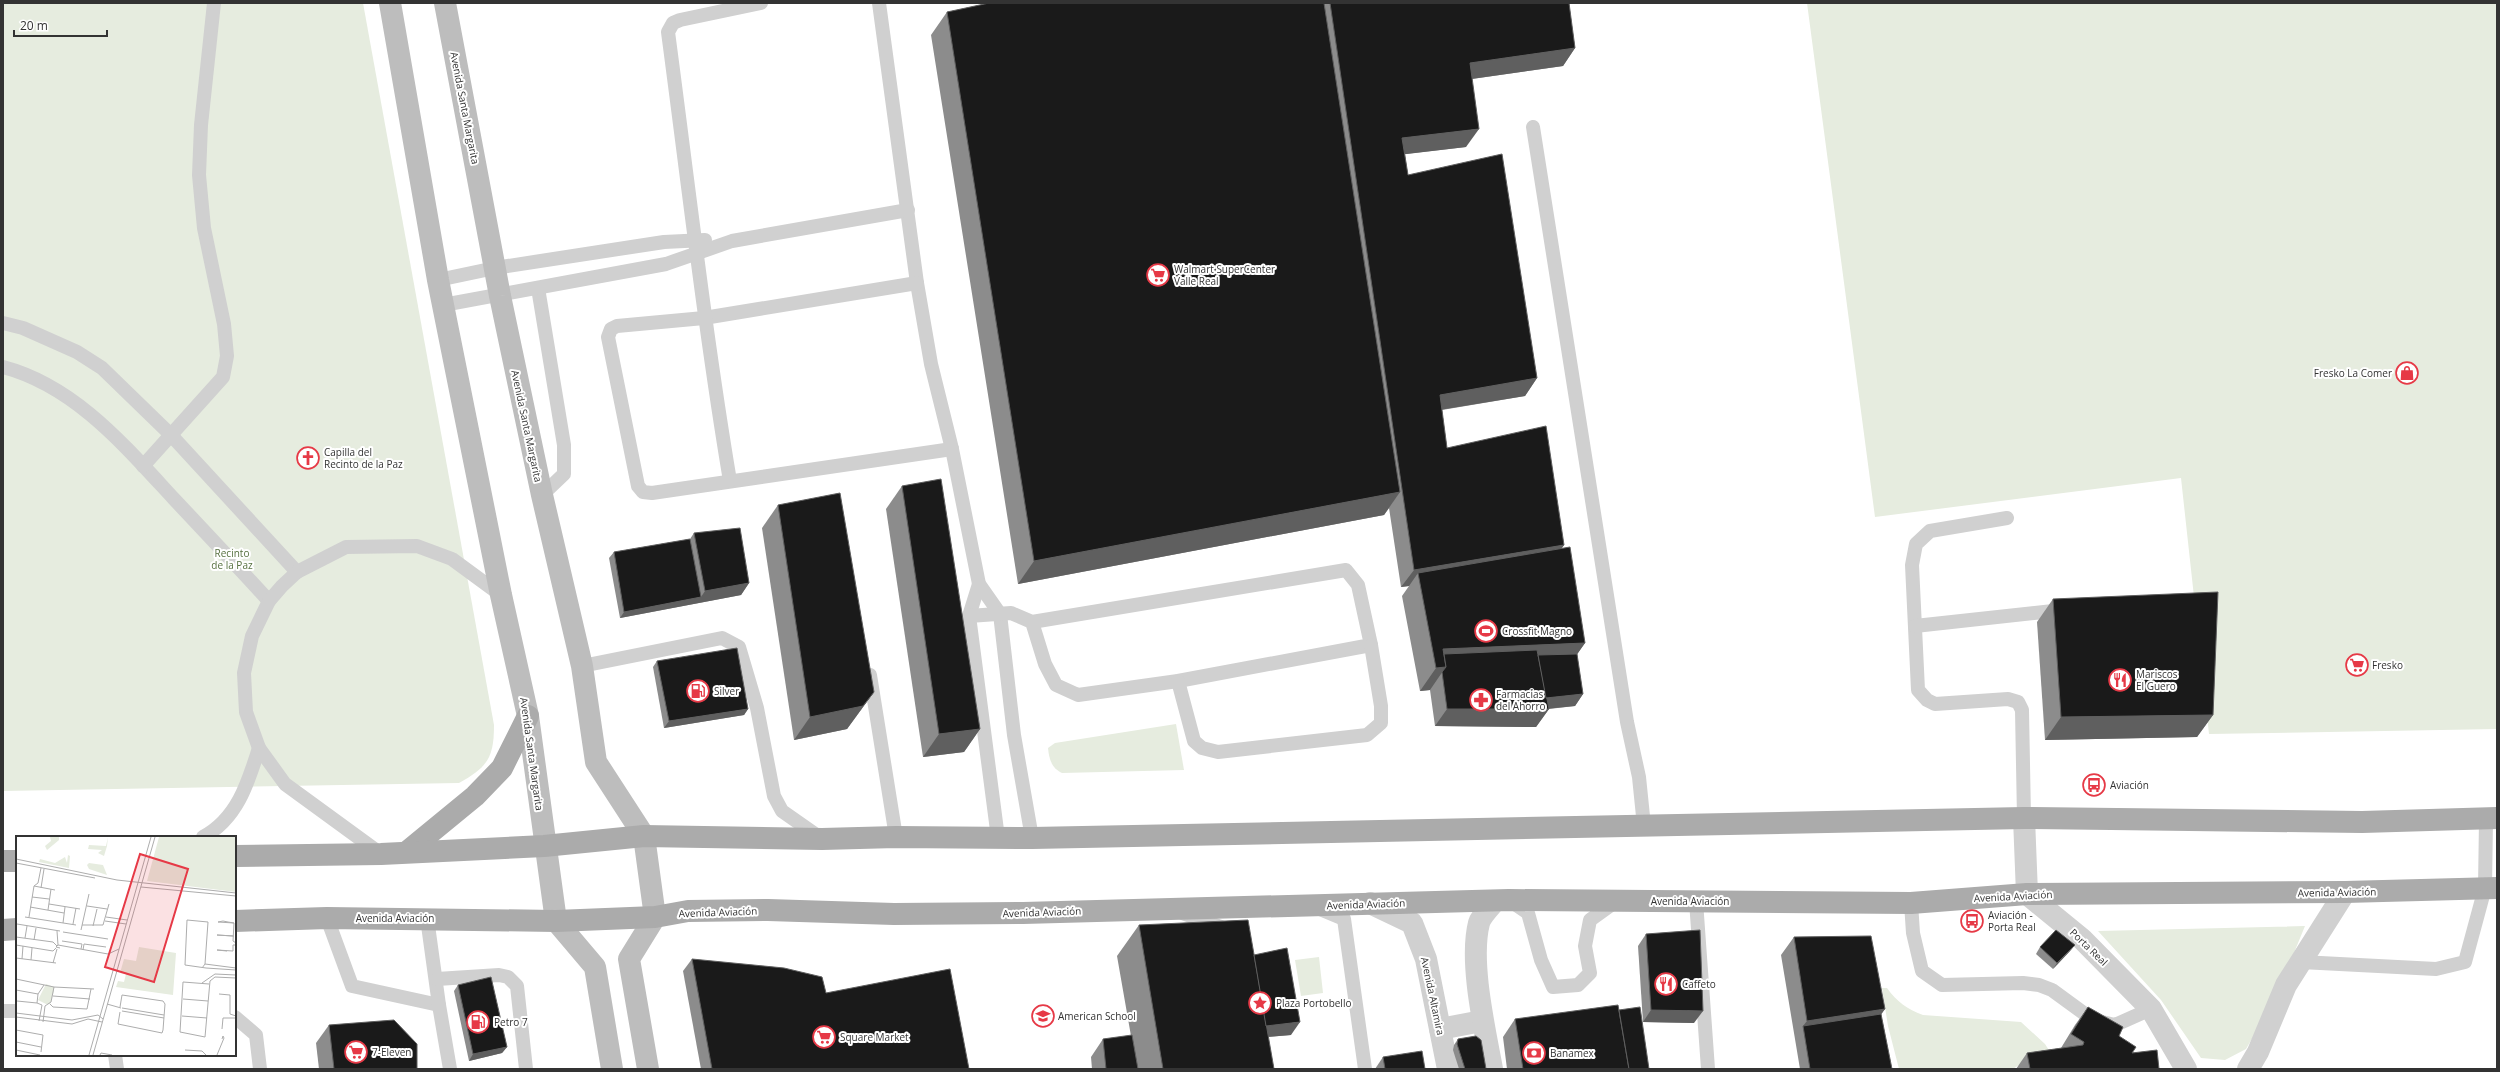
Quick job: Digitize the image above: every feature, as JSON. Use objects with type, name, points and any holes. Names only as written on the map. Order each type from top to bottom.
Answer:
[{"type":"main road","name":"Avenida Santa Margarita","points":[[390,3],[438,280],[501,595],[528,716],[544,846],[556,921]]},
{"type":"main road","name":"Avenida Santa Margarita","points":[[445,3],[500,296],[542,495],[582,666],[596,762],[644,836]]},
{"type":"main road","points":[[408,852],[475,796],[502,768],[528,716]]},
{"type":"main road","points":[[236,856],[381,854],[544,846],[644,836],[822,839],[896,837],[1032,838],[2024,818],[2362,822],[2492,819]]},
{"type":"main road","points":[[644,836],[655,917],[629,959],[648,1069]]},
{"type":"main road","points":[[3,861],[16,861]]},
{"type":"main road","name":"Avenida Aviación","points":[[236,921],[327,918],[428,918],[556,921],[655,917],[688,911],[768,910],[894,914],[1023,914],[1158,908],[1174,911],[1370,903],[1502,900],[1911,903],[2027,894],[2345,892],[2491,888]]},
{"type":"main road","points":[[556,921],[595,967],[612,1069]]},
{"type":"main road","points":[[3,930],[16,929]]},
{"type":"street","points":[[2024,818],[2027,894]]},
{"type":"street","points":[[2248,1069],[2258,1052],[2286,985],[2345,892]]},
{"type":"street","name":"Porta Real","points":[[2027,894],[2082,939],[2150,1009],[2186,1069]]},
{"type":"street","points":[[1492,1069],[1482,1022],[1477,952],[1479,922],[1502,900]]},
{"type":"street","name":"Avenida Altamira","points":[[1370,903],[1412,923],[1426,959],[1448,1069]]},
{"type":"street","points":[[1440,1029],[1482,1022]]},
{"type":"lane","points":[[143,466],[223,377],[227,356],[224,324],[204,228],[199,175],[201,125],[214,3]]},
{"type":"lane","points":[[730,481],[704,318],[698,254],[668,32],[673,23],[680,20],[761,3]]},
{"type":"lane","points":[[879,3],[917,283],[931,364],[952,450],[979,584],[1000,614],[1014,735],[1032,838]]},
{"type":"lane","points":[[1533,127],[1627,722],[1639,777],[1644,826]]},
{"type":"lane","points":[[443,305],[500,296],[666,264],[732,241],[908,210]]},
{"type":"lane","points":[[438,280],[495,268],[664,242],[696,239],[732,241]]},
{"type":"lane","points":[[917,283],[704,318],[617,326],[611,329],[608,337],[638,486],[643,492],[652,493],[952,450]]},
{"type":"lane","points":[[538,288],[564,446],[564,474],[542,495]]},
{"type":"lane","points":[[3,323],[23,328],[77,352],[96,364],[171,435],[297,572]]},
{"type":"lane","points":[[3,367],[22,372],[45,382],[70,398],[93,416],[143,466],[269,601]]},
{"type":"lane","points":[[2007,518],[1930,531],[1916,544],[1912,565],[1918,690],[1927,700],[1935,704],[2008,699],[2018,702],[2022,710],[2024,818]]},
{"type":"lane","points":[[381,854],[285,784],[259,748],[246,712],[244,673],[252,636],[269,601],[297,572],[346,547],[417,546],[452,559],[501,595]]},
{"type":"lane","points":[[969,616],[1011,612],[1032,622],[1346,570],[1358,585],[1371,645],[1381,706],[1381,723],[1367,735],[1218,752],[1202,748],[1194,742],[1178,681]]},
{"type":"lane","points":[[979,584],[969,616],[998,838]]},
{"type":"lane","points":[[1916,626],[2080,608]]},
{"type":"lane","points":[[1032,622],[1045,664],[1056,685],[1078,695],[1178,681],[1371,645]]},
{"type":"lane","points":[[582,666],[722,638],[739,647],[757,708],[774,796],[782,811],[822,839]]},
{"type":"lane","points":[[868,662],[896,837]]},
{"type":"lane","points":[[205,836],[213,832],[239,802],[259,748]]},
{"type":"lane","points":[[2301,962],[2436,969],[2465,962],[2491,888],[2492,819]]},
{"type":"lane","points":[[1502,900],[1528,913],[1541,960],[1553,987],[1578,985],[1590,972],[1585,946],[1590,920],[1615,902]]},
{"type":"lane","points":[[1696,901],[1708,1069]]},
{"type":"lane","points":[[1911,903],[1913,933],[1922,971],[1942,985],[2024,983],[2039,985],[2052,990],[2093,1020],[2114,1025],[2150,1009]]},
{"type":"lane","points":[[1314,906],[1344,919],[1365,1069]]},
{"type":"lane","points":[[1174,911],[1229,930],[1233,935]]},
{"type":"lane","points":[[327,918],[352,986],[439,1005]]},
{"type":"lane","points":[[428,918],[439,1005],[450,1069]]},
{"type":"lane","points":[[437,980],[499,976],[508,977],[517,986],[526,1069]]},
{"type":"lane","points":[[3,1011],[16,1010]]},
{"type":"lane","points":[[236,1018],[256,1035],[260,1069]]},
{"type":"lane","points":[[115,1056],[117,1069]]},
{"type":"green space","name":"Recinto de la Paz","points":[[3,3],[363,3],[494,725],[493,745],[487,760],[477,772],[459,783],[3,791]]},
{"type":"green space","points":[[1807,3],[2497,3],[2497,729],[2209,734],[2181,478],[1875,517]]},
{"type":"green space","points":[[1176,724],[1184,770],[1062,773],[1053,766],[1050,759],[1048,748],[1055,743]]},
{"type":"green space","points":[[2305,926],[2275,999],[2246,1049],[2225,1060],[2201,1058],[2161,1000],[2098,931]]},
{"type":"green space","points":[[1319,957],[1323,993],[1301,996],[1295,960]]},
{"type":"green space","points":[[1882,988],[1887,988],[1903,1004],[1923,1015],[2021,1022],[2045,1044],[2052,1055],[2019,1065],[2013,1069],[1899,1069],[1888,1026]]},
{"type":"building","name":"Walmart SuperCenter Valle Real","points":[[989,3],[1324,3],[1400,492],[1034,561],[947,12]]},
{"type":"building","points":[[1330,3],[1569,3],[1575,48],[1470,63],[1479,129],[1402,138],[1408,175],[1502,154],[1537,378],[1440,395],[1447,448],[1546,426],[1564,545],[1414,570]]},
{"type":"building","points":[[941,479],[980,729],[939,734],[902,486]]},
{"type":"building","points":[[840,493],[874,692],[863,706],[810,717],[778,505]]},
{"type":"building","points":[[740,528],[749,583],[705,591],[694,533]]},
{"type":"building","points":[[690,539],[701,597],[624,612],[614,552]]},
{"type":"building","name":"Crossfit Magno","points":[[1570,547],[1585,643],[1443,649],[1446,667],[1436,668],[1418,573]]},
{"type":"building","name":"Mariscos El Guero","points":[[2218,592],[2213,715],[2061,717],[2053,599]]},
{"type":"building","name":"Silver","points":[[737,648],[748,709],[669,721],[657,661]]},
{"type":"building","points":[[1537,650],[1549,709],[1447,709],[1442,672],[1446,667],[1444,654]]},
{"type":"building","points":[[1577,654],[1583,694],[1546,698],[1538,655]]},
{"type":"building","points":[[1248,920],[1274,1069],[1163,1069],[1139,925]]},
{"type":"building","name":"Caffeto","points":[[1700,930],[1703,1011],[1651,1010],[1646,934]]},
{"type":"building","points":[[2056,930],[2075,945],[2057,963],[2040,947]]},
{"type":"building","points":[[1871,936],[1885,1009],[1807,1021],[1794,937]]},
{"type":"building","points":[[1287,948],[1300,1022],[1266,1026],[1254,955]]},
{"type":"building","name":"Square Market","points":[[692,959],[784,968],[822,977],[826,993],[950,969],[969,1069],[712,1069]]},
{"type":"building","name":"Petro 7","points":[[491,977],[507,1047],[473,1054],[458,985]]},
{"type":"building","points":[[1618,1005],[1629,1069],[1523,1069],[1515,1019]]},
{"type":"building","points":[[1640,1007],[1649,1069],[1629,1069],[1619,1010]]},
{"type":"building","points":[[2088,1007],[2123,1027],[2119,1036],[2136,1047],[2132,1053],[2157,1050],[2159,1069],[2030,1069],[2027,1053],[2083,1045],[2084,1042],[2071,1034]]},
{"type":"building","points":[[1881,1014],[1892,1069],[1810,1069],[1803,1026]]},
{"type":"building","points":[[394,1020],[417,1044],[417,1069],[334,1069],[329,1025]]},
{"type":"building","points":[[1132,1035],[1138,1069],[1106,1069],[1103,1039]]},
{"type":"building","points":[[1476,1036],[1481,1040],[1486,1069],[1465,1069],[1457,1044],[1458,1039]]},
{"type":"building","points":[[1422,1051],[1425,1069],[1385,1069],[1383,1057]]},
{"type":"place","name":"Walmart SuperCenter Valle Real","points":[[1158,275]]},
{"type":"place","name":"Fresko La Comer","points":[[2407,373]]},
{"type":"place","name":"Capilla del Recinto de la Paz","points":[[308,458]]},
{"type":"place","name":"Crossfit Magno","points":[[1486,631]]},
{"type":"place","name":"Fresko","points":[[2357,665]]},
{"type":"place","name":"Mariscos El Guero","points":[[2120,680]]},
{"type":"place","name":"Silver","points":[[698,691]]},
{"type":"place","name":"Farmacias del Ahorro","points":[[1481,700]]},
{"type":"place","name":"Aviación","points":[[2094,785]]},
{"type":"place","name":"Aviación - Porta Real","points":[[1972,921]]},
{"type":"place","name":"Caffeto","points":[[1666,984]]},
{"type":"place","name":"Plaza Portobello","points":[[1260,1003]]},
{"type":"place","name":"American School","points":[[1043,1016]]},
{"type":"place","name":"Petro 7","points":[[478,1022]]},
{"type":"place","name":"Square Market","points":[[824,1037]]},
{"type":"place","name":"7-Eleven","points":[[356,1052]]},
{"type":"place","name":"Banamex","points":[[1534,1053]]}]
